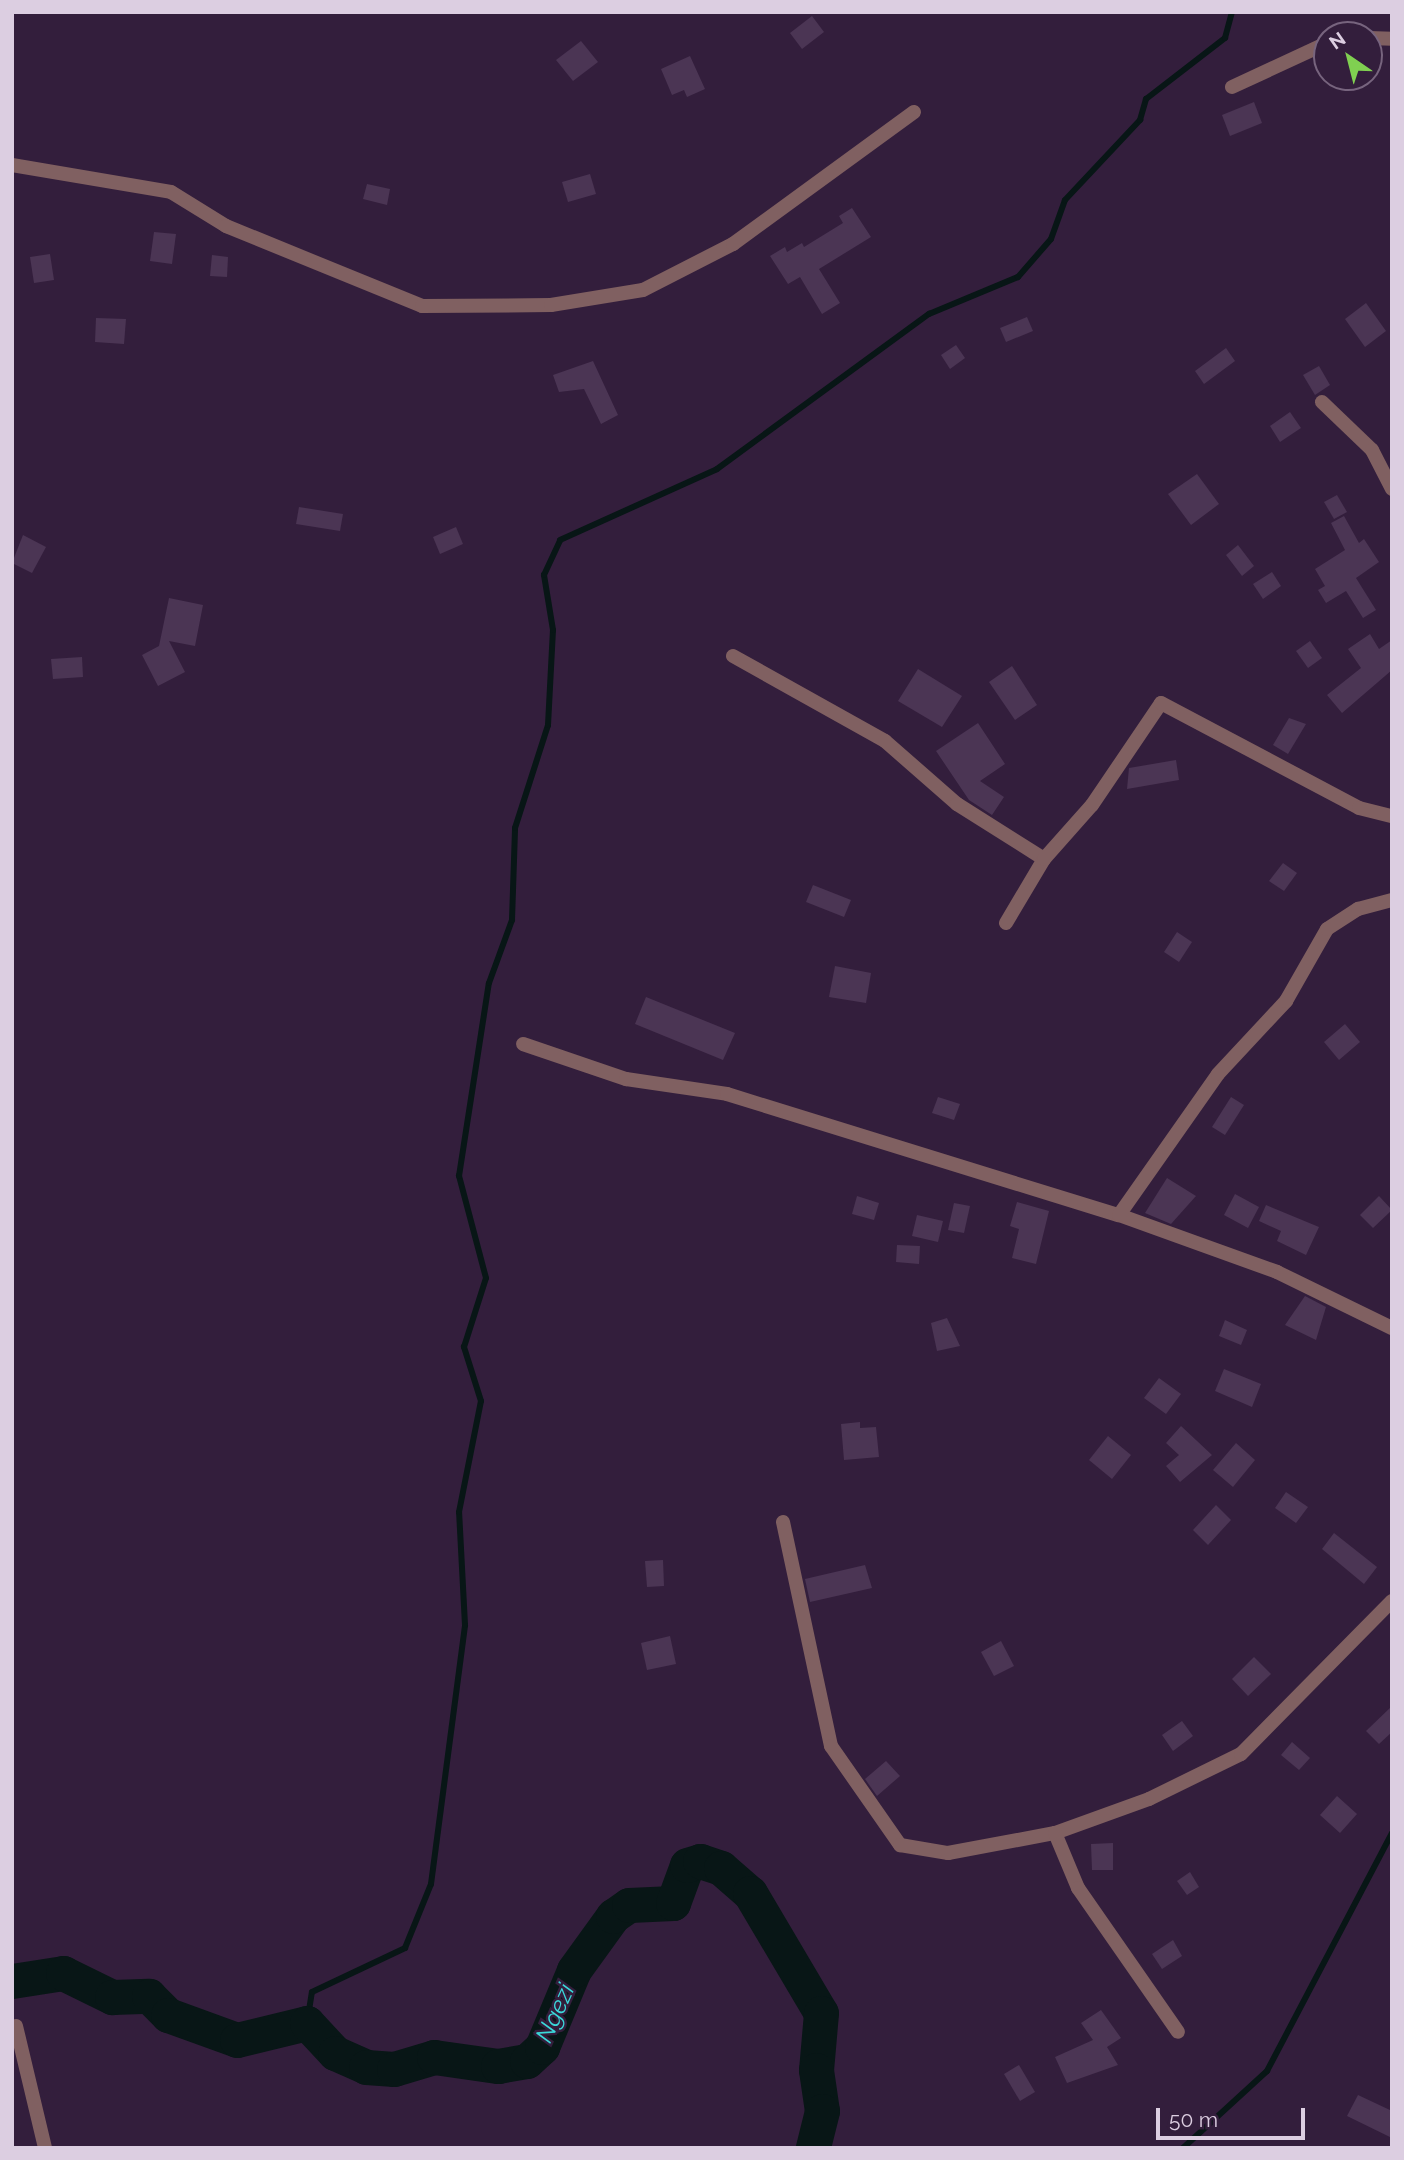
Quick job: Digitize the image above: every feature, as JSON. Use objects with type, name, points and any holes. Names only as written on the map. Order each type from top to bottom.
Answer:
[{"type":"street","points":[[1232,87],[1313,49]]},
{"type":"street","points":[[12,165],[171,192],[226,226],[422,306],[551,305],[643,290],[733,244],[914,112]]},
{"type":"street","points":[[1322,402],[1372,450],[1392,489]]},
{"type":"street","points":[[733,656],[885,741],[957,804],[1044,859]]},
{"type":"street","points":[[1006,923],[1044,859],[1076,817],[1092,805],[1161,703],[1359,808],[1392,816]]},
{"type":"street","points":[[1119,1215],[1218,1074],[1286,1001],[1327,929],[1358,909],[1392,900]]},
{"type":"street","points":[[523,1044],[626,1079],[727,1094],[1119,1215],[1277,1272],[1392,1328]]},
{"type":"street","points":[[783,1522],[831,1746],[900,1845],[948,1853],[1055,1833],[1149,1799],[1241,1754],[1392,1601]]},
{"type":"street","points":[[1055,1833],[1077,1888],[1178,2032]]},
{"type":"street","points":[[16,2025],[46,2148]]},
{"type":"building","points":[[812,16],[824,32],[802,49],[790,33]]},
{"type":"building","points":[[581,41],[598,62],[573,81],[556,60]]},
{"type":"building","points":[[690,56],[705,89],[687,97],[684,90],[672,95],[661,69]]},
{"type":"building","points":[[1254,102],[1262,123],[1230,136],[1222,115]]},
{"type":"building","points":[[590,174],[596,194],[568,202],[562,182]]},
{"type":"building","points":[[367,184],[390,189],[387,205],[363,199]]},
{"type":"building","points":[[852,208],[871,237],[819,269],[840,303],[822,314],[800,277],[788,284],[770,256],[785,247],[787,252],[802,243],[804,247],[843,223],[839,216]]},
{"type":"building","points":[[154,232],[176,234],[172,264],[150,261]]},
{"type":"building","points":[[50,254],[54,280],[34,283],[30,257]]},
{"type":"building","points":[[212,255],[228,257],[227,277],[210,276]]},
{"type":"building","points":[[1366,303],[1386,331],[1365,347],[1345,319]]},
{"type":"building","points":[[1027,317],[1033,331],[1006,342],[1000,328]]},
{"type":"building","points":[[96,318],[126,319],[124,344],[95,342]]},
{"type":"building","points":[[956,345],[965,358],[950,369],[941,355]]},
{"type":"building","points":[[1226,348],[1235,361],[1204,384],[1195,371]]},
{"type":"building","points":[[593,361],[618,415],[601,424],[584,389],[559,392],[553,375]]},
{"type":"building","points":[[1319,366],[1330,385],[1315,395],[1303,375]]},
{"type":"building","points":[[1290,412],[1301,428],[1280,442],[1270,426]]},
{"type":"building","points":[[1197,474],[1219,504],[1191,525],[1168,494]]},
{"type":"building","points":[[1337,495],[1347,512],[1334,519],[1324,502]]},
{"type":"building","points":[[299,507],[343,514],[340,531],[296,524]]},
{"type":"building","points":[[1344,516],[1359,543],[1364,539],[1379,562],[1356,578],[1376,610],[1363,618],[1346,591],[1326,603],[1318,590],[1325,586],[1315,569],[1345,550],[1331,523]]},
{"type":"building","points":[[456,527],[463,544],[440,554],[433,537]]},
{"type":"building","points":[[23,535],[46,547],[32,573],[12,563]]},
{"type":"building","points":[[1238,545],[1254,566],[1242,576],[1226,555]]},
{"type":"building","points":[[1272,572],[1281,586],[1263,599],[1253,584]]},
{"type":"building","points":[[169,598],[203,605],[195,646],[169,641],[185,672],[158,686],[142,655],[159,646]]},
{"type":"building","points":[[1370,634],[1379,649],[1392,640],[1392,670],[1342,713],[1327,695],[1361,668],[1348,649]]},
{"type":"building","points":[[1310,641],[1322,658],[1308,668],[1296,651]]},
{"type":"building","points":[[82,657],[83,677],[53,679],[51,659]]},
{"type":"building","points":[[1012,666],[1037,705],[1015,720],[989,682]]},
{"type":"building","points":[[918,669],[962,696],[942,727],[898,701]]},
{"type":"building","points":[[1289,718],[1306,724],[1288,754],[1273,745]]},
{"type":"building","points":[[978,723],[1005,764],[980,781],[1004,797],[992,815],[969,800],[936,751]]},
{"type":"building","points":[[1176,760],[1179,780],[1127,789],[1129,768]]},
{"type":"building","points":[[1283,863],[1297,873],[1284,891],[1269,881]]},
{"type":"building","points":[[813,885],[851,900],[844,917],[806,902]]},
{"type":"building","points":[[1177,932],[1192,942],[1179,962],[1164,952]]},
{"type":"building","points":[[835,966],[871,973],[866,1003],[829,997]]},
{"type":"building","points":[[646,997],[735,1033],[723,1060],[635,1024]]},
{"type":"building","points":[[1345,1024],[1360,1042],[1339,1060],[1324,1042]]},
{"type":"building","points":[[938,1097],[960,1104],[954,1120],[932,1113]]},
{"type":"building","points":[[1231,1097],[1244,1105],[1225,1135],[1212,1127]]},
{"type":"building","points":[[1167,1178],[1196,1196],[1171,1224],[1145,1213]]},
{"type":"building","points":[[1235,1194],[1259,1207],[1248,1228],[1224,1215]]},
{"type":"building","points":[[857,1196],[879,1203],[874,1220],[852,1214]]},
{"type":"building","points":[[1379,1196],[1392,1210],[1373,1228],[1360,1215]]},
{"type":"building","points":[[1017,1202],[1049,1211],[1036,1264],[1012,1258],[1019,1229],[1010,1226]]},
{"type":"building","points":[[954,1203],[970,1206],[964,1233],[948,1230]]},
{"type":"building","points":[[1266,1205],[1319,1227],[1306,1255],[1277,1241],[1281,1231],[1259,1221]]},
{"type":"building","points":[[917,1215],[943,1221],[938,1242],[912,1236]]},
{"type":"building","points":[[897,1245],[920,1246],[919,1264],[896,1262]]},
{"type":"building","points":[[1305,1296],[1326,1307],[1316,1340],[1285,1325]]},
{"type":"building","points":[[947,1318],[960,1346],[937,1351],[931,1323]]},
{"type":"building","points":[[1225,1320],[1247,1330],[1241,1345],[1219,1336]]},
{"type":"building","points":[[1224,1369],[1261,1384],[1252,1407],[1215,1391]]},
{"type":"building","points":[[1159,1378],[1181,1394],[1166,1414],[1144,1398]]},
{"type":"building","points":[[860,1422],[860,1428],[876,1427],[879,1457],[844,1460],[841,1424]]},
{"type":"building","points":[[1181,1426],[1212,1455],[1180,1482],[1166,1466],[1179,1455],[1166,1443]]},
{"type":"building","points":[[1108,1436],[1131,1455],[1112,1479],[1089,1460]]},
{"type":"building","points":[[1236,1443],[1255,1460],[1233,1487],[1213,1470]]},
{"type":"building","points":[[1286,1492],[1308,1507],[1296,1523],[1275,1508]]},
{"type":"building","points":[[1216,1505],[1231,1520],[1208,1545],[1193,1530]]},
{"type":"building","points":[[1334,1533],[1377,1567],[1364,1584],[1322,1549]]},
{"type":"building","points":[[663,1560],[664,1586],[647,1587],[645,1561]]},
{"type":"building","points":[[865,1565],[872,1588],[810,1602],[805,1579]]},
{"type":"building","points":[[670,1636],[676,1664],[647,1670],[641,1643]]},
{"type":"building","points":[[1001,1641],[1014,1666],[994,1676],[981,1652]]},
{"type":"building","points":[[1254,1657],[1271,1674],[1248,1696],[1232,1679]]},
{"type":"building","points":[[1392,1706],[1392,1732],[1379,1744],[1366,1731]]},
{"type":"building","points":[[1182,1721],[1193,1736],[1173,1751],[1162,1735]]},
{"type":"building","points":[[1292,1742],[1310,1758],[1299,1770],[1281,1755]]},
{"type":"building","points":[[886,1761],[900,1776],[877,1796],[865,1779]]},
{"type":"building","points":[[1337,1796],[1357,1814],[1340,1833],[1320,1815]]},
{"type":"building","points":[[1113,1843],[1113,1870],[1092,1870],[1091,1844]]},
{"type":"building","points":[[1190,1872],[1199,1887],[1187,1895],[1177,1881]]},
{"type":"building","points":[[1173,1940],[1182,1956],[1162,1969],[1152,1954]]},
{"type":"building","points":[[1101,2010],[1121,2038],[1107,2047],[1118,2065],[1067,2083],[1055,2057],[1093,2040],[1081,2023]]},
{"type":"building","points":[[1019,2065],[1035,2092],[1020,2101],[1004,2074]]},
{"type":"building","points":[[1358,2095],[1392,2111],[1392,2138],[1347,2116]]},
{"type":"waterway","points":[[307,2023],[312,1992],[405,1948],[431,1884],[465,1625],[459,1512],[481,1401],[464,1347],[486,1278],[459,1176],[489,983],[512,920],[515,828],[548,725],[553,630],[544,575],[560,540],[717,469],[929,314],[1018,277],[1051,239],[1065,200],[1140,120],[1146,99],[1225,38],[1232,12]]},
{"type":"waterway","points":[[1183,2148],[1267,2071],[1392,1833]]},
{"type":"waterway","name":"Ngezi","points":[[12,1981],[63,1973],[112,1997],[149,1996],[168,2015],[237,2040],[307,2023],[335,2053],[366,2067],[394,2069],[434,2057],[498,2066],[527,2061],[542,2047],[574,1970],[613,1916],[629,1905],[673,1903],[687,1865],[700,1861],[721,1868],[750,1893],[821,2013],[816,2070],[822,2111],[813,2148]]}]
